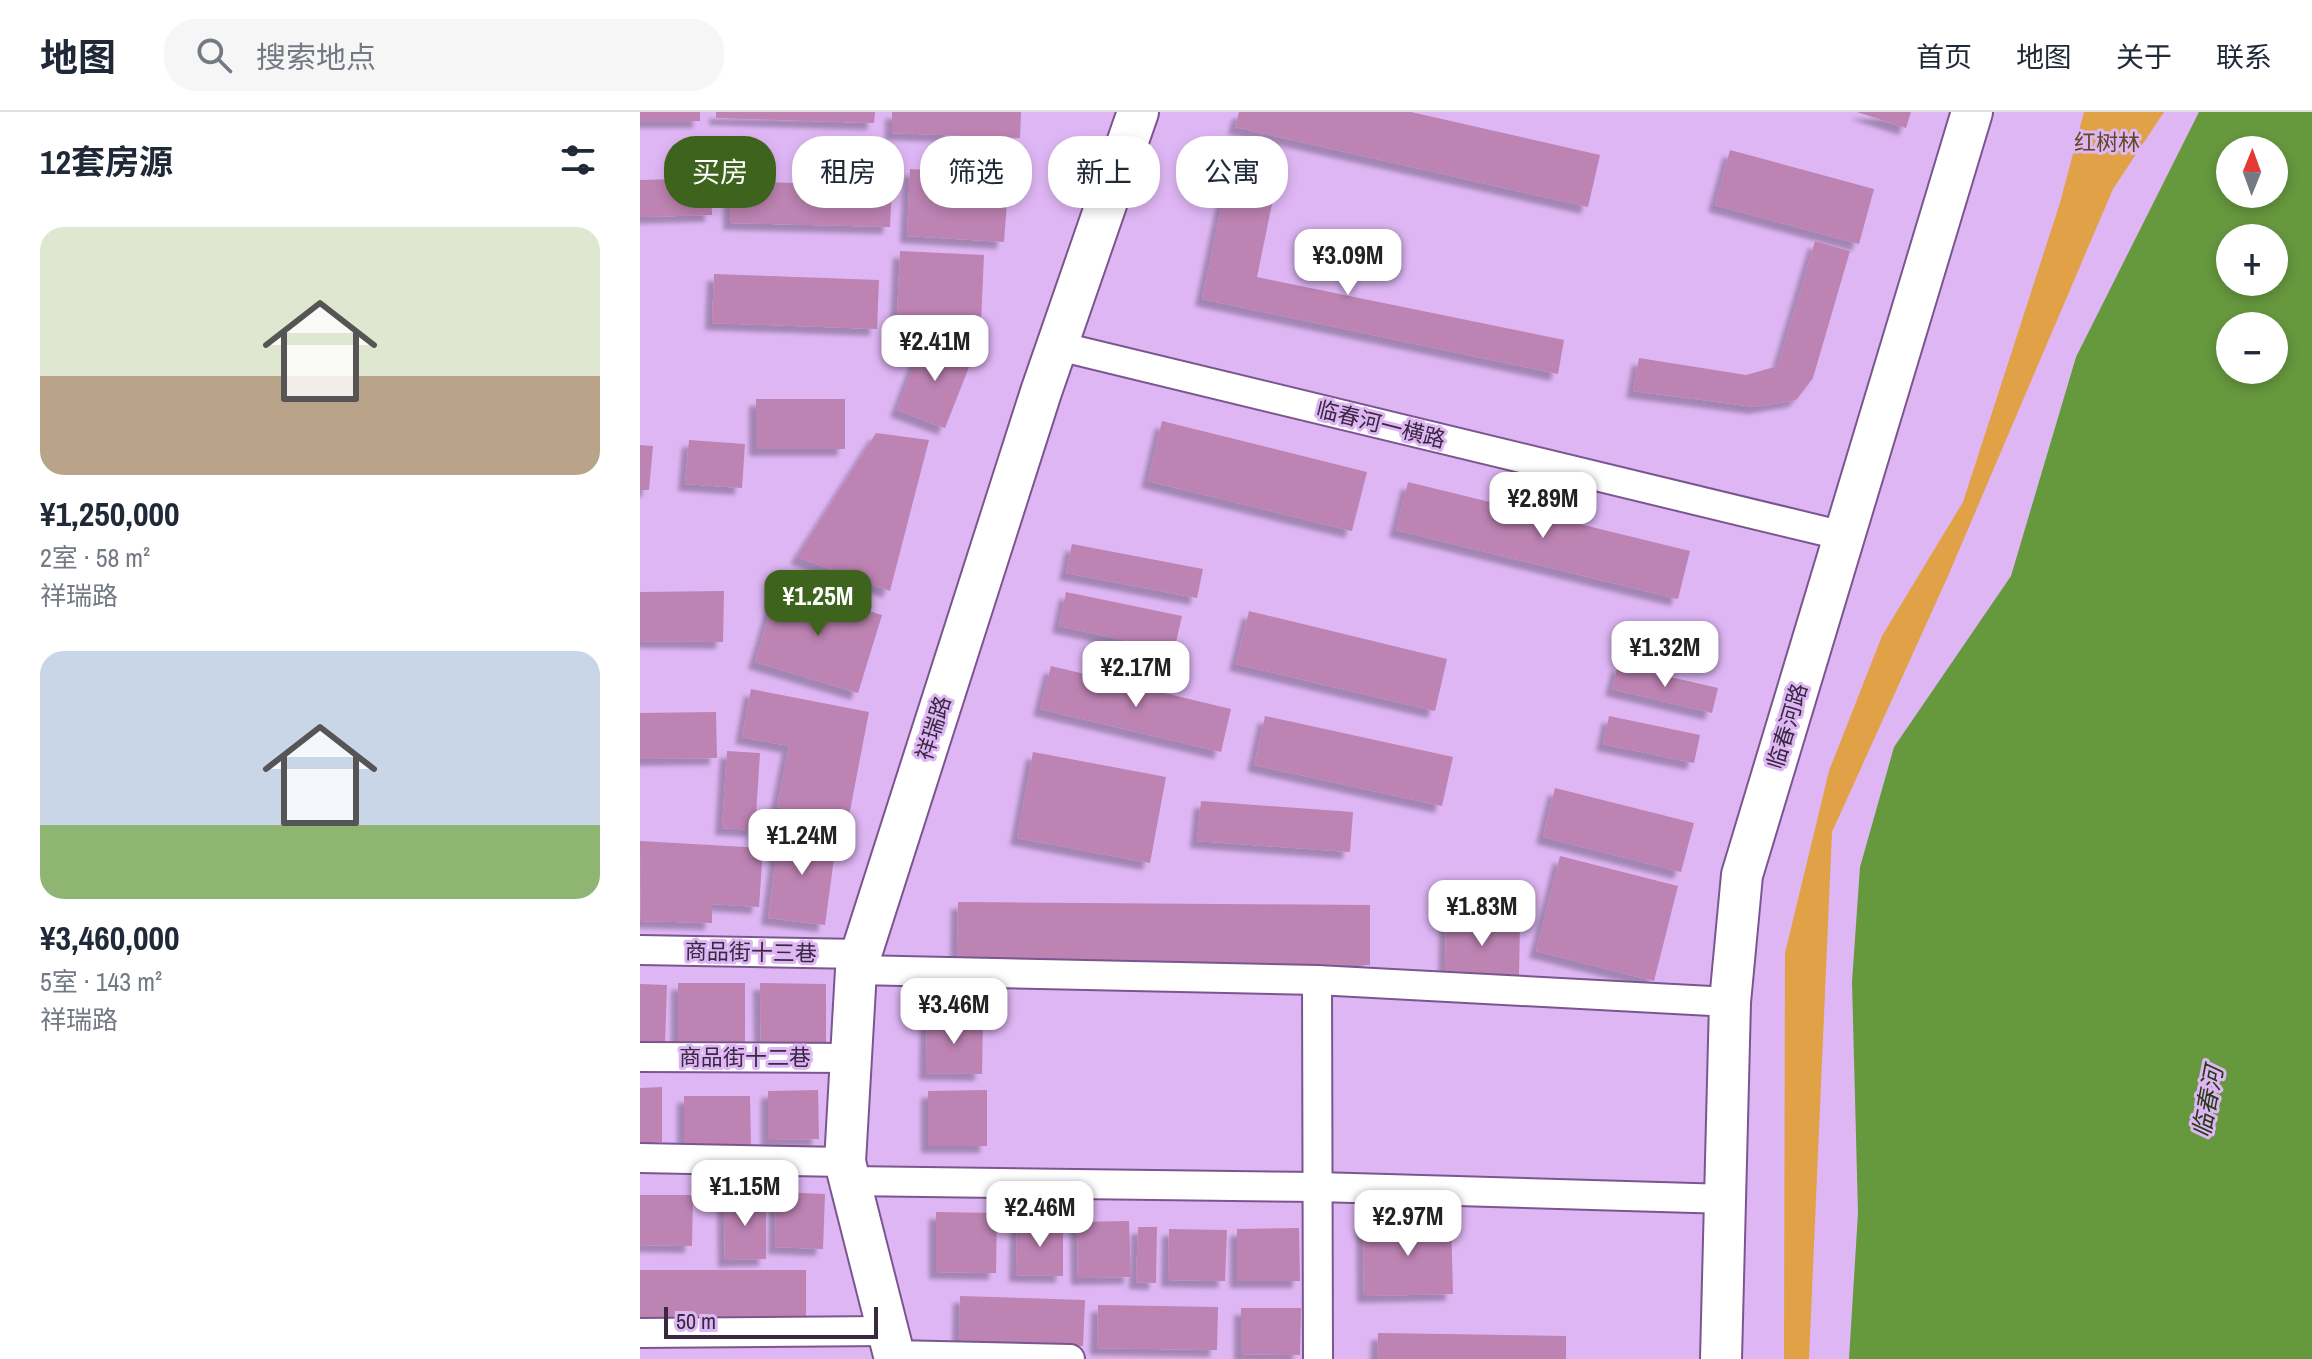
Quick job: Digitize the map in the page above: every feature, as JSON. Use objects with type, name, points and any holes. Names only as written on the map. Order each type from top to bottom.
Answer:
[{"type":"street","name":"祥瑞路","points":[[891,1348],[847,1171],[850,1058],[858,962],[1058,346],[1138,112]]},
{"type":"street","name":"临春河路","points":[[1721,1359],[1728,1199],[1730,1002],[1742,875],[1972,112]]},
{"type":"street","name":"临春河一横路","points":[[1058,346],[1844,536]]},
{"type":"street","name":"商品街十三巷","points":[[640,950],[1730,1002]]},
{"type":"street","points":[[1317,980],[1318,1359]]},
{"type":"street","name":"商品街十二巷","points":[[640,1057],[850,1058]]},
{"type":"street","points":[[640,1158],[847,1171],[1728,1199]]},
{"type":"street","points":[[640,1333],[1070,1359]]},
{"type":"green space","name":"红树林","points":[[2084,112],[2164,112],[2113,189],[1948,576],[1832,832],[1809,1359],[1784,1359],[1785,953],[1829,771],[1882,636],[1963,502],[2060,203]]},
{"type":"water","name":"临春河","points":[[2199,112],[2312,112],[2312,1359],[1849,1359],[1858,1213],[1852,982],[1860,867],[1894,747],[2011,576],[2076,357]]},
{"type":"building","points":[[640,112],[700,112],[700,121],[640,121]]},
{"type":"building","points":[[716,112],[875,112],[874,123],[716,118]]},
{"type":"building","points":[[892,112],[1021,112],[1020,136],[892,133]]},
{"type":"building","points":[[1239,112],[1411,112],[1600,155],[1588,207],[1288,139],[1288,136],[1235,127]]},
{"type":"building","points":[[1857,112],[1911,112],[1906,128]]},
{"type":"building","points":[[1730,150],[1874,189],[1859,244],[1715,205]]},
{"type":"building","points":[[910,169],[920,170],[920,208],[1007,208],[1004,242],[907,236]]},
{"type":"building","points":[[664,179],[664,208],[712,208],[712,215],[640,217],[640,180]]},
{"type":"building","points":[[776,182],[792,183],[792,208],[891,208],[890,227],[730,223],[730,208],[776,208]]},
{"type":"building","points":[[1221,208],[1271,208],[1257,277],[1564,340],[1558,374],[1202,299]]},
{"type":"building","points":[[1815,241],[1850,251],[1813,378],[1796,400],[1756,407],[1633,391],[1639,358],[1746,375],[1778,366]]},
{"type":"building","points":[[900,251],[984,255],[981,322],[897,318]]},
{"type":"building","points":[[714,274],[879,280],[877,329],[712,323]]},
{"type":"building","points":[[924,338],[973,357],[945,428],[897,410]]},
{"type":"building","points":[[756,399],[845,399],[845,449],[756,449]]},
{"type":"building","points":[[1162,421],[1367,472],[1352,531],[1148,481]]},
{"type":"building","points":[[876,433],[929,440],[890,591],[797,557]]},
{"type":"building","points":[[689,440],[745,444],[742,488],[685,484]]},
{"type":"building","points":[[640,445],[653,446],[649,490],[640,490]]},
{"type":"building","points":[[1408,482],[1690,551],[1678,599],[1396,530]]},
{"type":"building","points":[[1072,544],[1203,569],[1197,598],[1066,573]]},
{"type":"building","points":[[778,584],[882,615],[858,693],[755,662]]},
{"type":"building","points":[[724,591],[723,642],[640,641],[640,592]]},
{"type":"building","points":[[1066,592],[1182,616],[1174,651],[1059,626]]},
{"type":"building","points":[[1249,611],[1447,659],[1435,711],[1236,664]]},
{"type":"building","points":[[1618,665],[1718,688],[1712,713],[1612,689]]},
{"type":"building","points":[[1051,666],[1231,709],[1221,752],[1040,709]]},
{"type":"building","points":[[751,689],[869,712],[848,821],[777,807],[789,746],[742,737]]},
{"type":"building","points":[[716,712],[717,758],[640,759],[640,713]]},
{"type":"building","points":[[1265,716],[1453,757],[1442,806],[1254,765]]},
{"type":"building","points":[[1609,716],[1700,735],[1694,763],[1603,744]]},
{"type":"building","points":[[727,751],[760,753],[755,830],[722,828]]},
{"type":"building","points":[[1033,752],[1166,777],[1150,863],[1017,838]]},
{"type":"building","points":[[1555,788],[1694,823],[1681,872],[1543,837]]},
{"type":"building","points":[[1201,801],[1353,812],[1350,852],[1197,841]]},
{"type":"building","points":[[780,829],[837,836],[825,925],[768,918]]},
{"type":"building","points":[[640,841],[763,848],[759,907],[712,904],[712,923],[641,921]]},
{"type":"building","points":[[1560,856],[1678,886],[1654,981],[1536,951]]},
{"type":"building","points":[[958,902],[1370,905],[1370,965],[957,962]]},
{"type":"building","points":[[1446,920],[1520,922],[1519,976],[1445,975]]},
{"type":"building","points":[[678,983],[745,983],[745,1047],[678,1048]]},
{"type":"building","points":[[760,983],[826,984],[826,1046],[761,1046]]},
{"type":"building","points":[[640,984],[667,985],[665,1044],[640,1043]]},
{"type":"building","points":[[927,1017],[983,1018],[982,1074],[926,1073]]},
{"type":"building","points":[[662,1087],[662,1142],[640,1143],[640,1088]]},
{"type":"building","points":[[818,1090],[819,1139],[768,1140],[768,1091]]},
{"type":"building","points":[[987,1090],[987,1146],[928,1146],[928,1091]]},
{"type":"building","points":[[684,1096],[750,1096],[751,1146],[684,1146]]},
{"type":"building","points":[[776,1192],[825,1194],[823,1249],[775,1247]]},
{"type":"building","points":[[640,1195],[693,1195],[692,1246],[640,1245]]},
{"type":"building","points":[[766,1196],[766,1259],[725,1260],[724,1197]]},
{"type":"building","points":[[936,1212],[997,1213],[996,1273],[936,1272]]},
{"type":"building","points":[[1451,1219],[1453,1294],[1364,1296],[1363,1221]]},
{"type":"building","points":[[1129,1221],[1131,1277],[1078,1278],[1077,1222]]},
{"type":"building","points":[[1017,1222],[1063,1222],[1063,1276],[1016,1275]]},
{"type":"building","points":[[1138,1227],[1157,1227],[1156,1283],[1136,1282]]},
{"type":"building","points":[[1299,1228],[1300,1281],[1237,1281],[1237,1229]]},
{"type":"building","points":[[1169,1229],[1227,1230],[1225,1281],[1168,1280]]},
{"type":"building","points":[[640,1270],[806,1270],[806,1325],[640,1325]]},
{"type":"building","points":[[960,1296],[1085,1300],[1083,1346],[959,1343]]},
{"type":"building","points":[[1098,1305],[1218,1307],[1217,1350],[1097,1348]]},
{"type":"building","points":[[1241,1308],[1301,1308],[1300,1355],[1241,1354]]},
{"type":"building","points":[[1378,1333],[1566,1336],[1566,1359],[1377,1359]]}]
